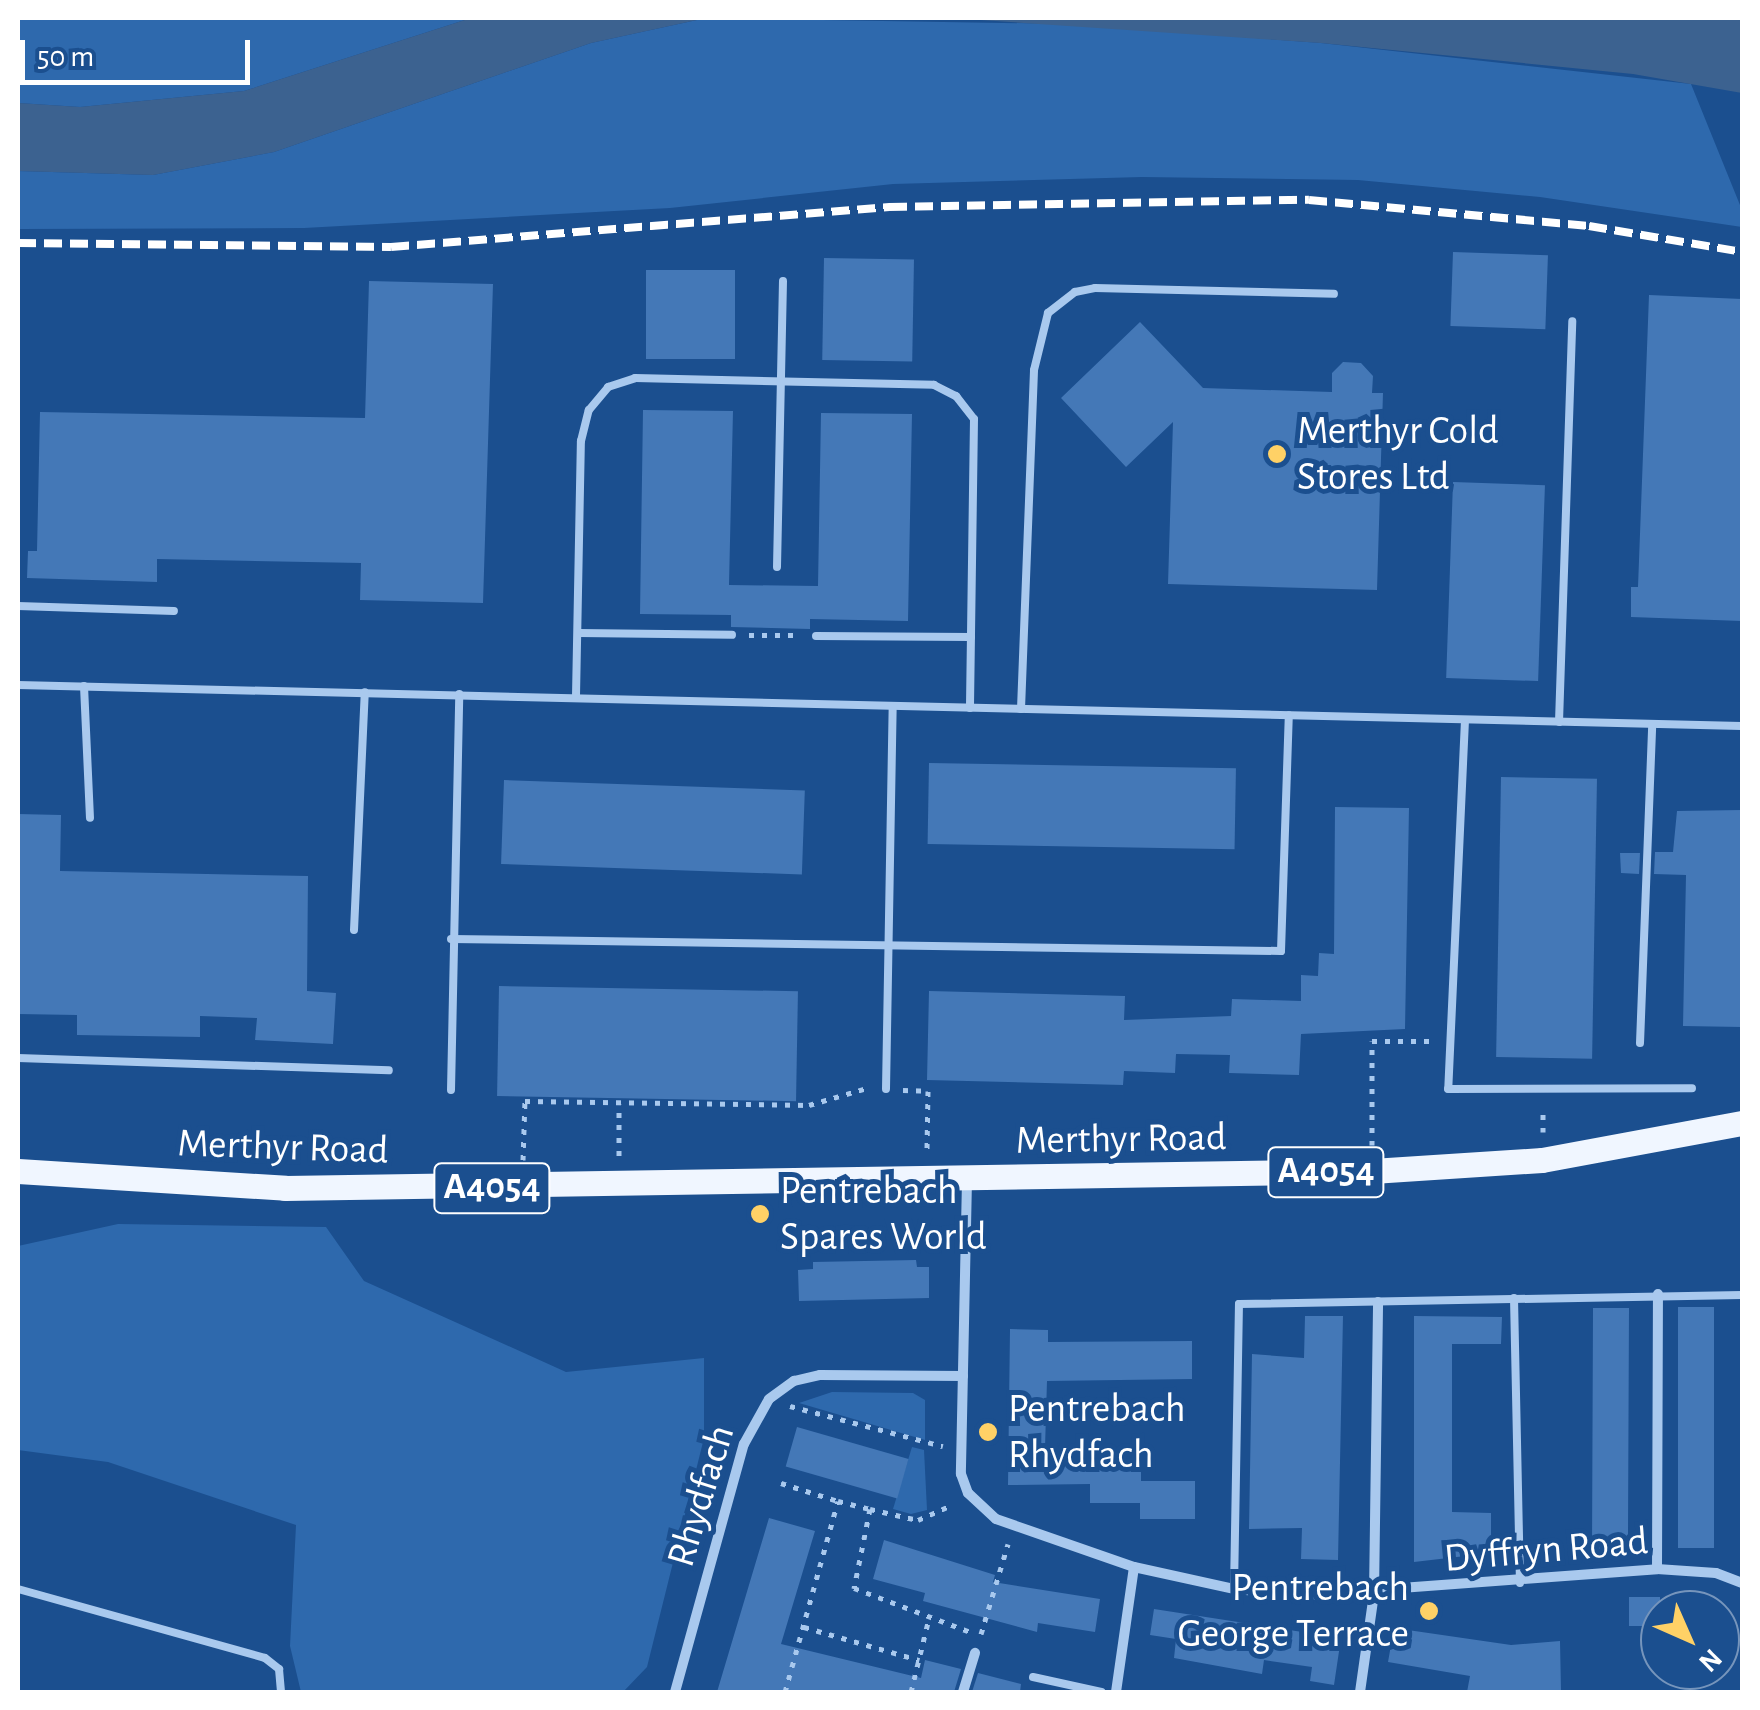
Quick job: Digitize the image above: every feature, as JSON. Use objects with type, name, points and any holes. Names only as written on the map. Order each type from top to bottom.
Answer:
[{"type":"main road","name":"Merthyr Road","points":[[18,1171],[285,1188],[523,1188],[1372,1172],[1542,1160],[1742,1123]]},
{"type":"street","points":[[967,1180],[961,1445],[968,1493]]},
{"type":"street","points":[[1657,1569],[1658,1294]]},
{"type":"street","points":[[1360,1692],[1374,1594],[1378,1302]]},
{"type":"street","name":"Rhydfach","points":[[675,1692],[744,1444],[769,1400],[794,1381],[820,1374],[963,1376]]},
{"type":"street","name":"Dyffryn Road","points":[[968,1493],[1013,1527],[1134,1567],[1234,1589],[1374,1594],[1657,1569],[1716,1573],[1742,1583]]},
{"type":"street","points":[[1116,1692],[1134,1567]]},
{"type":"street","points":[[963,1692],[974,1653]]},
{"type":"lane","points":[[777,567],[783,281]]},
{"type":"lane","points":[[1020,710],[1033,389],[1048,313],[1074,292],[1095,288],[1334,294]]},
{"type":"lane","points":[[1559,722],[1572,321]]},
{"type":"lane","points":[[576,696],[581,441],[588,410],[608,387],[635,378],[934,385],[956,396],[974,419],[970,708]]},
{"type":"lane","points":[[18,606],[174,611]]},
{"type":"lane","points":[[579,633],[732,634]]},
{"type":"lane","points":[[816,636],[971,637]]},
{"type":"lane","points":[[18,685],[1742,726]]},
{"type":"lane","points":[[84,686],[90,818]]},
{"type":"lane","points":[[354,930],[366,692]]},
{"type":"lane","points":[[450,1090],[458,694]]},
{"type":"lane","points":[[886,1089],[893,706]]},
{"type":"lane","points":[[451,939],[889,950],[1282,951],[1289,716]]},
{"type":"lane","points":[[1465,720],[1448,1089],[1692,1088]]},
{"type":"lane","points":[[1640,1043],[1652,724]]},
{"type":"lane","points":[[18,1058],[390,1070]]},
{"type":"lane","points":[[1234,1589],[1238,1304],[1742,1295]]},
{"type":"lane","points":[[1514,1298],[1520,1583]]},
{"type":"lane","points":[[18,1589],[265,1658],[279,1669],[281,1692]]},
{"type":"lane","points":[[1034,1677],[1101,1692]]},
{"type":"path","points":[[732,634],[816,636]]},
{"type":"path","points":[[1372,1172],[1372,1041],[1450,1041]]},
{"type":"path","points":[[523,1188],[525,1101],[810,1105],[864,1088],[928,1091],[926,1180]]},
{"type":"path","points":[[1542,1160],[1543,1089]]},
{"type":"path","points":[[619,1104],[619,1186]]},
{"type":"path","points":[[769,1400],[929,1447],[961,1445]]},
{"type":"path","points":[[782,1482],[918,1520],[968,1493]]},
{"type":"path","points":[[785,1692],[838,1500]]},
{"type":"path","points":[[870,1509],[854,1588],[980,1635]]},
{"type":"path","points":[[974,1653],[1013,1527]]},
{"type":"path","points":[[911,1692],[929,1618]]},
{"type":"path","points":[[804,1628],[919,1660]]},
{"type":"shaded area","points":[[18,18],[471,18],[244,91],[80,107],[18,103]]},
{"type":"shaded area","points":[[471,18],[706,18],[591,43],[274,152],[153,175],[18,171],[18,103],[80,107],[244,91]]},
{"type":"shaded area","points":[[706,18],[1069,24],[1321,43],[1691,84],[1742,210],[1742,227],[1540,197],[1358,180],[1142,177],[893,184],[670,208],[304,228],[18,229],[18,171],[153,175],[274,152],[591,43]]},
{"type":"shaded area","points":[[950,18],[1742,18],[1742,93],[1633,74],[1321,43]]},
{"type":"shaded area","points":[[118,1224],[326,1227],[364,1281],[566,1372],[704,1358],[704,1438],[647,1667],[623,1692],[301,1692],[290,1646],[296,1525],[108,1462],[18,1450],[18,1246]]},
{"type":"shaded area","points":[[832,1392],[913,1393],[925,1400],[925,1440],[799,1403]]},
{"type":"shaded area","points":[[912,1447],[924,1450],[927,1510],[911,1514],[893,1509]]},
{"type":"building","points":[[1453,252],[1548,255],[1545,329],[1450,326]]},
{"type":"building","points":[[824,258],[914,260],[912,362],[822,360]]},
{"type":"building","points":[[646,270],[735,270],[735,359],[646,359]]},
{"type":"building","points":[[369,281],[493,284],[483,603],[360,600],[361,563],[157,559],[157,582],[27,578],[28,551],[37,551],[40,412],[365,418]]},
{"type":"building","points":[[1649,295],[1742,299],[1742,621],[1631,617],[1631,587],[1638,587]]},
{"type":"building","name":"Merthyr Cold Stores Ltd","points":[[1140,322],[1203,388],[1332,392],[1332,373],[1343,362],[1361,363],[1373,376],[1372,393],[1383,393],[1377,590],[1168,584],[1173,422],[1126,467],[1061,398]]},
{"type":"building","points":[[643,410],[733,411],[729,585],[818,586],[821,413],[912,414],[908,621],[810,619],[810,629],[731,627],[731,615],[640,614]]},
{"type":"building","points":[[1453,482],[1545,485],[1538,681],[1446,678]]},
{"type":"building","points":[[929,763],[1236,768],[1235,849],[928,844]]},
{"type":"building","points":[[1501,777],[1597,779],[1592,1059],[1496,1057]]},
{"type":"building","points":[[504,780],[805,791],[802,874],[501,864]]},
{"type":"building","points":[[1335,807],[1409,808],[1405,1029],[1301,1034],[1299,1075],[1229,1073],[1230,1055],[1176,1054],[1175,1073],[1124,1071],[1123,1085],[927,1080],[929,991],[1125,996],[1124,1020],[1231,1016],[1232,999],[1301,1001],[1301,975],[1318,976],[1319,953],[1334,954]]},
{"type":"building","points":[[1742,810],[1742,1027],[1683,1026],[1686,875],[1654,874],[1655,852],[1673,852],[1677,811]]},
{"type":"building","points":[[18,814],[61,815],[60,871],[308,876],[307,991],[336,993],[333,1044],[255,1040],[257,1018],[200,1016],[200,1037],[77,1035],[77,1015],[18,1014]]},
{"type":"building","points":[[1620,853],[1640,853],[1639,874],[1621,873]]},
{"type":"building","points":[[499,986],[798,991],[796,1101],[497,1096]]},
{"type":"building","points":[[916,1260],[917,1267],[929,1267],[929,1298],[799,1301],[798,1270],[813,1269],[813,1262]]},
{"type":"building","points":[[1678,1307],[1714,1307],[1714,1548],[1678,1548]]},
{"type":"building","points":[[1593,1308],[1629,1308],[1628,1535],[1648,1549],[1592,1549]]},
{"type":"building","points":[[1305,1316],[1343,1316],[1338,1560],[1301,1559],[1302,1528],[1249,1529],[1252,1354],[1304,1358]]},
{"type":"building","points":[[1414,1316],[1502,1317],[1501,1344],[1452,1344],[1452,1512],[1491,1513],[1491,1553],[1414,1562]]},
{"type":"building","points":[[1010,1329],[1048,1330],[1048,1342],[1192,1341],[1192,1379],[1047,1381],[1045,1448],[1090,1448],[1091,1467],[1141,1465],[1141,1481],[1195,1481],[1195,1519],[1140,1519],[1140,1503],[1090,1503],[1090,1484],[1008,1485]]},
{"type":"building","points":[[797,1427],[909,1459],[897,1498],[786,1466]]},
{"type":"building","points":[[769,1518],[815,1531],[781,1644],[921,1678],[925,1660],[961,1669],[954,1692],[717,1692]]},
{"type":"building","points":[[884,1540],[995,1575],[993,1582],[1100,1599],[1095,1632],[1038,1623],[1037,1632],[923,1601],[925,1593],[873,1579]]},
{"type":"building","points":[[1629,1597],[1640,1597],[1640,1626],[1629,1626]]},
{"type":"building","points":[[1154,1609],[1341,1638],[1334,1685],[1310,1681],[1312,1667],[1264,1660],[1262,1674],[1174,1658],[1176,1639],[1150,1635]]},
{"type":"building","points":[[1394,1628],[1511,1645],[1560,1641],[1561,1692],[1467,1692],[1470,1676],[1388,1662]]},
{"type":"building","points":[[978,1673],[1021,1684],[1020,1692],[972,1692]]},
{"type":"railway","points":[[18,243],[391,247],[889,207],[1309,200],[1589,226],[1742,252]]},
{"type":"place","name":"Merthyr Cold Stores Ltd","points":[[1277,454]]},
{"type":"place","name":"Pentrebach Spares World","points":[[760,1214]]},
{"type":"place","name":"Pentrebach Rhydfach","points":[[988,1432]]},
{"type":"place","name":"Pentrebach George Terrace","points":[[1429,1611]]}]
